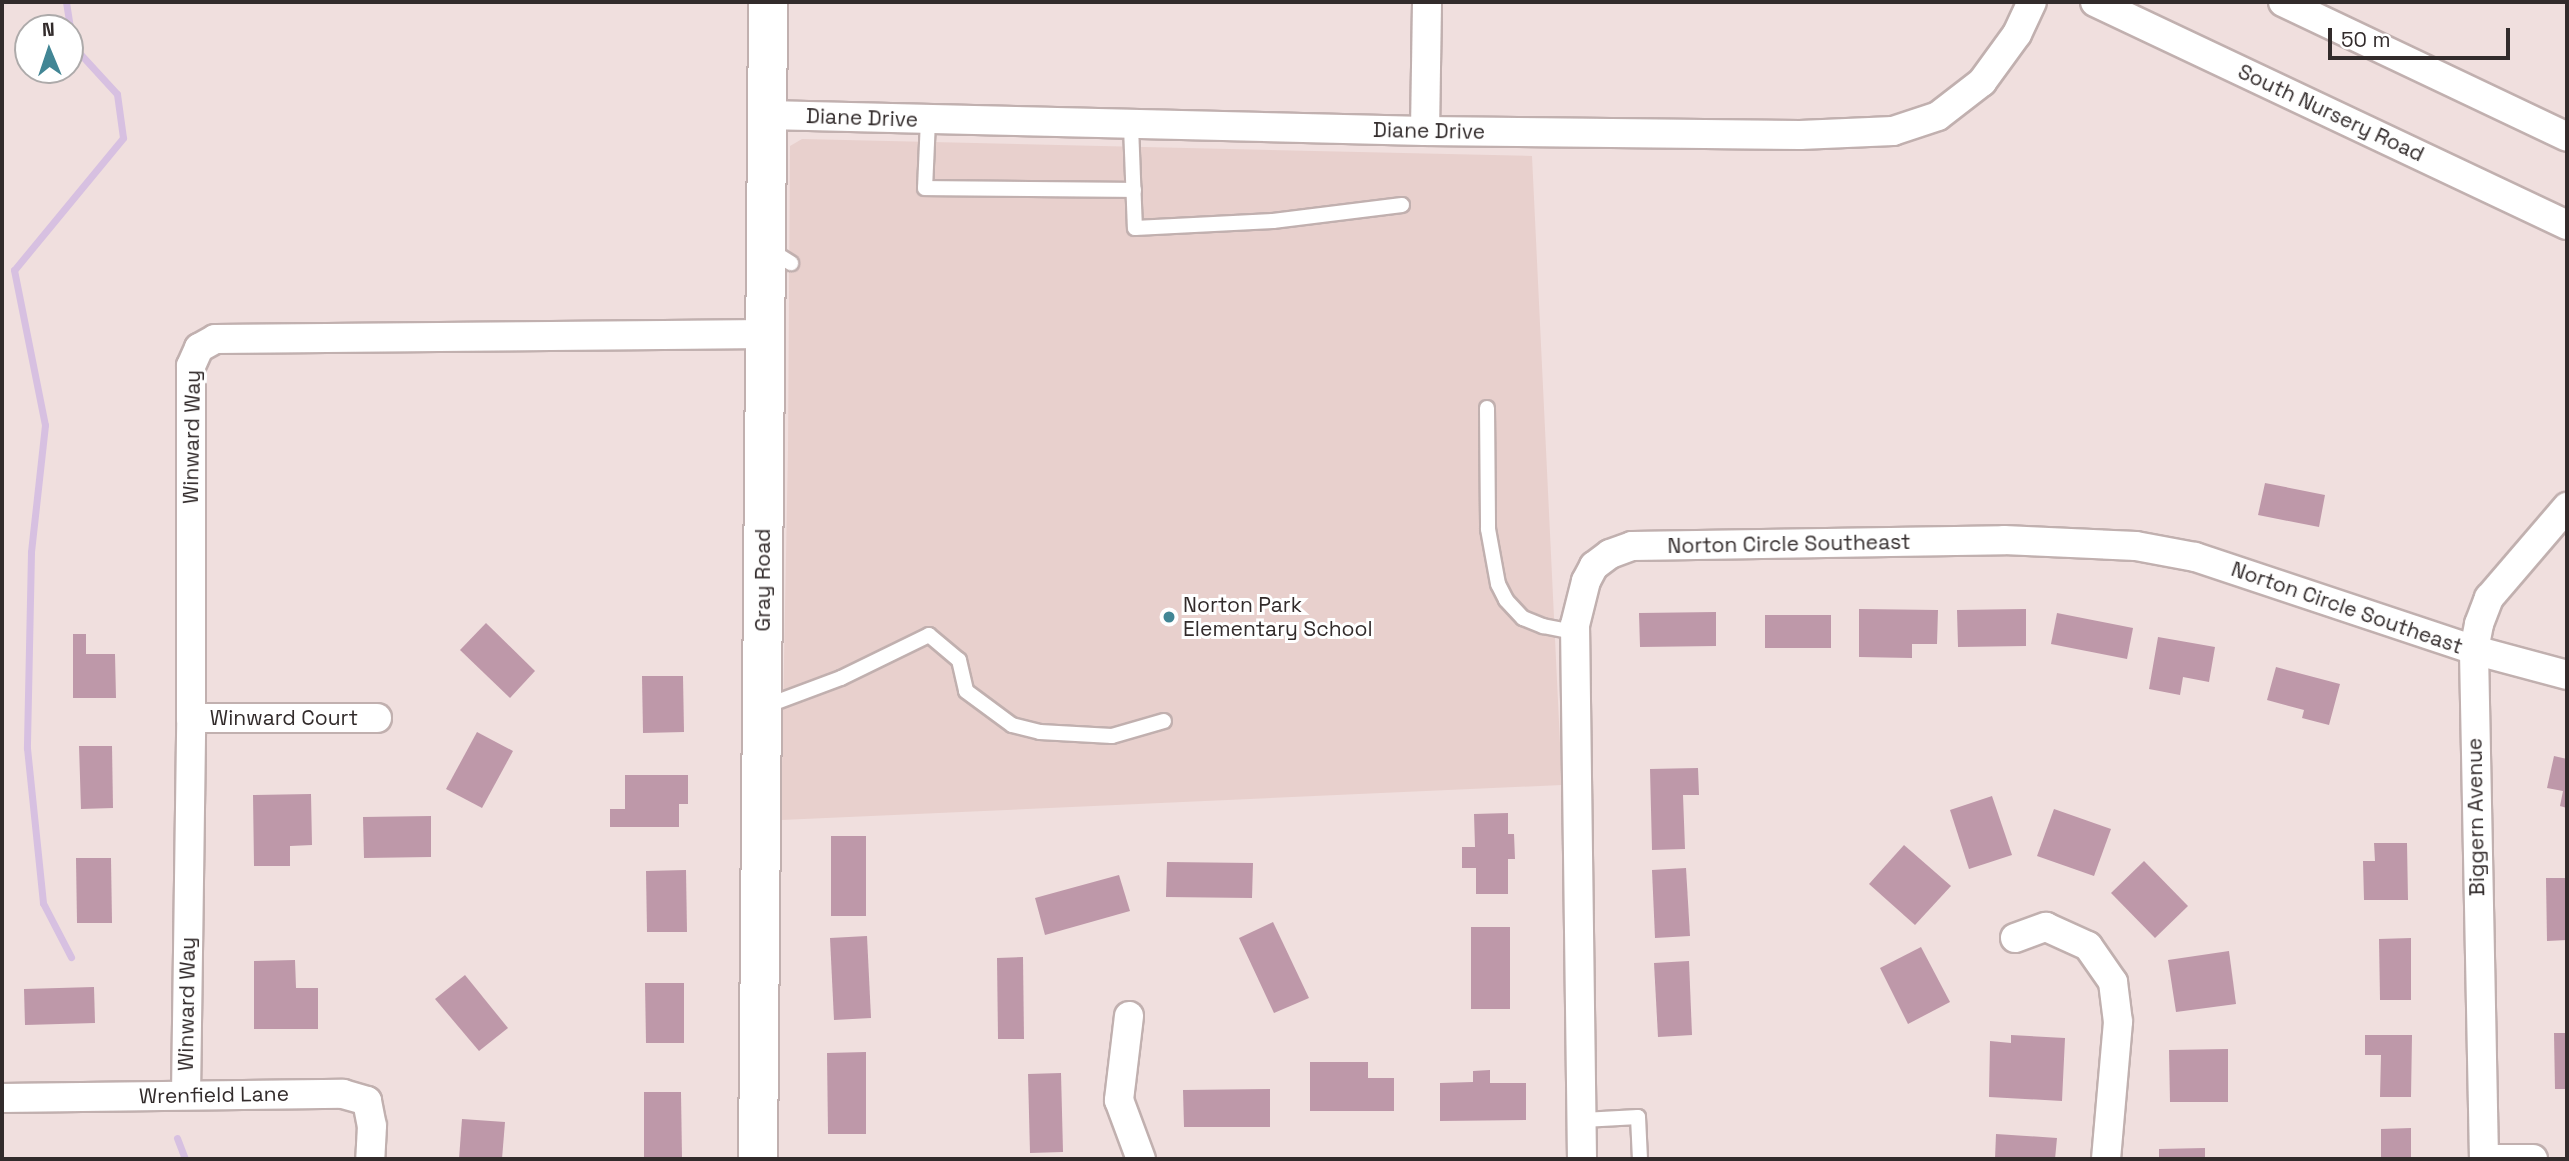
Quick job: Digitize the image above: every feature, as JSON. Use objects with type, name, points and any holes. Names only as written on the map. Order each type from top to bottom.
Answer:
[{"type":"street","name":"Gray Road","points":[[758,1159],[765,334],[779,255],[767,116],[768,2]]},
{"type":"street","points":[[1424,131],[1427,2]]},
{"type":"street","name":"Diane Drive","points":[[767,116],[1424,131],[1800,135],[1893,131],[1938,116],[1982,82],[2017,34],[2032,2]]},
{"type":"street","name":"South Nursery Road","points":[[2095,2],[2567,225]]},
{"type":"street","points":[[2283,2],[2567,137]]},
{"type":"street","name":"Winward Way","points":[[186,1095],[191,718],[191,366],[199,348],[215,339],[765,334]]},
{"type":"street","name":"Biggern Avenue","points":[[2484,1159],[2474,650],[2479,624],[2489,598],[2567,507]]},
{"type":"street","name":"Norton Circle Southeast","points":[[1582,1159],[1576,632],[1580,598],[1594,566],[1610,554],[1632,546],[2077,541],[2137,546],[2195,557],[2474,650],[2567,675]]},
{"type":"street","name":"Winward Court","points":[[191,718],[377,718]]},
{"type":"street","points":[[2015,938],[2046,927],[2088,946],[2113,982],[2118,1022],[2106,1159]]},
{"type":"street","points":[[1129,1016],[1119,1100],[1141,1159]]},
{"type":"street","name":"Wrenfield Lane","points":[[2,1098],[343,1094],[367,1101],[372,1126],[370,1159]]},
{"type":"street","points":[[2484,1159],[2533,1159]]},
{"type":"lane","points":[[928,120],[925,188],[1134,190]]},
{"type":"lane","points":[[1130,126],[1135,228],[1273,221],[1402,205]]},
{"type":"lane","points":[[1487,408],[1488,529],[1498,583],[1506,600],[1524,618],[1543,626],[1576,632]]},
{"type":"lane","points":[[761,708],[841,678],[929,635],[959,660],[966,691],[1012,726],[1040,732],[1112,736],[1164,721]]},
{"type":"lane","points":[[1583,1120],[1638,1117],[1640,1159]]},
{"type":"shaded area","name":"Norton Park Elementary School","points":[[802,139],[1532,156],[1562,785],[781,820],[790,146]]},
{"type":"building","points":[[2265,483],[2325,495],[2319,527],[2258,515]]},
{"type":"building","points":[[1859,609],[1938,610],[1937,644],[1912,644],[1912,658],[1859,657]]},
{"type":"building","points":[[2026,609],[2026,646],[1958,647],[1957,610]]},
{"type":"building","points":[[1716,612],[1716,646],[1640,647],[1639,613]]},
{"type":"building","points":[[2057,613],[2133,628],[2127,659],[2051,644]]},
{"type":"building","points":[[1765,615],[1831,615],[1831,648],[1765,648]]},
{"type":"building","points":[[486,623],[535,671],[510,698],[460,650]]},
{"type":"building","points":[[73,634],[86,634],[86,654],[115,654],[116,698],[73,698]]},
{"type":"building","points":[[2158,637],[2215,647],[2209,682],[2183,677],[2180,695],[2149,689]]},
{"type":"building","points":[[2276,667],[2340,684],[2329,725],[2302,718],[2304,710],[2267,700]]},
{"type":"building","points":[[642,676],[683,676],[684,732],[643,733]]},
{"type":"building","points":[[477,732],[513,751],[482,808],[446,789]]},
{"type":"building","points":[[79,746],[112,746],[113,808],[81,809]]},
{"type":"building","points":[[2554,756],[2567,759],[2567,808],[2560,806],[2563,791],[2547,788]]},
{"type":"building","points":[[1698,768],[1699,795],[1683,795],[1685,849],[1652,850],[1650,769]]},
{"type":"building","points":[[625,775],[688,775],[688,804],[679,804],[679,827],[610,827],[610,809],[625,809]]},
{"type":"building","points":[[311,794],[312,845],[290,846],[290,866],[254,866],[253,795]]},
{"type":"building","points":[[1992,796],[2012,855],[1969,869],[1950,810]]},
{"type":"building","points":[[2054,809],[2111,829],[2094,876],[2037,856]]},
{"type":"building","points":[[1508,813],[1508,834],[1514,834],[1515,859],[1508,859],[1508,894],[1476,894],[1476,868],[1462,868],[1462,847],[1475,847],[1474,814]]},
{"type":"building","points":[[431,816],[431,857],[364,858],[363,817]]},
{"type":"building","points":[[831,836],[866,836],[866,916],[831,916]]},
{"type":"building","points":[[2374,843],[2407,843],[2408,900],[2364,900],[2363,861],[2375,861]]},
{"type":"building","points":[[1904,845],[1951,886],[1915,925],[1869,884]]},
{"type":"building","points":[[76,858],[111,858],[112,923],[77,923]]},
{"type":"building","points":[[2144,861],[2188,906],[2155,938],[2111,893]]},
{"type":"building","points":[[1167,862],[1253,863],[1252,898],[1166,897]]},
{"type":"building","points":[[1686,868],[1690,936],[1655,938],[1652,870]]},
{"type":"building","points":[[686,870],[687,932],[647,932],[646,871]]},
{"type":"building","points":[[1119,875],[1130,911],[1045,935],[1035,898]]},
{"type":"building","points":[[2546,878],[2567,878],[2567,940],[2547,941]]},
{"type":"building","points":[[1273,922],[1309,998],[1274,1013],[1239,938]]},
{"type":"building","points":[[1471,927],[1510,927],[1510,1009],[1471,1009]]},
{"type":"building","points":[[867,936],[871,1018],[834,1020],[830,938]]},
{"type":"building","points":[[2411,938],[2411,1000],[2380,1000],[2379,939]]},
{"type":"building","points":[[1921,947],[1950,1002],[1908,1024],[1880,968]]},
{"type":"building","points":[[2229,951],[2236,1004],[2176,1012],[2168,960]]},
{"type":"building","points":[[1023,957],[1024,1039],[998,1039],[997,958]]},
{"type":"building","points":[[295,960],[296,988],[318,988],[318,1029],[254,1029],[254,961]]},
{"type":"building","points":[[1689,961],[1692,1035],[1658,1037],[1654,963]]},
{"type":"building","points":[[465,975],[508,1028],[479,1051],[435,999]]},
{"type":"building","points":[[645,983],[684,983],[684,1043],[646,1043]]},
{"type":"building","points":[[94,987],[95,1023],[25,1025],[24,989]]},
{"type":"building","points":[[2554,1033],[2567,1033],[2567,1089],[2555,1089]]},
{"type":"building","points":[[2011,1035],[2065,1038],[2062,1101],[1989,1097],[1990,1041],[2011,1043]]},
{"type":"building","points":[[2365,1035],[2412,1035],[2411,1097],[2380,1097],[2381,1055],[2365,1055]]},
{"type":"building","points":[[2228,1049],[2228,1102],[2170,1102],[2169,1050]]},
{"type":"building","points":[[866,1052],[866,1134],[828,1134],[827,1053]]},
{"type":"building","points":[[1310,1062],[1368,1062],[1368,1078],[1394,1078],[1394,1111],[1310,1111]]},
{"type":"building","points":[[1490,1070],[1490,1083],[1526,1083],[1526,1120],[1440,1121],[1440,1083],[1473,1082],[1473,1071]]},
{"type":"building","points":[[1061,1073],[1063,1152],[1030,1153],[1028,1074]]},
{"type":"building","points":[[1270,1089],[1270,1127],[1184,1127],[1183,1090]]},
{"type":"building","points":[[644,1092],[681,1092],[682,1158],[644,1158]]},
{"type":"building","points":[[462,1119],[505,1122],[502,1159],[459,1159]]},
{"type":"building","points":[[2411,1128],[2411,1159],[2381,1159],[2381,1129]]},
{"type":"building","points":[[1996,1134],[2057,1138],[2055,1159],[1995,1159]]},
{"type":"building","points":[[2205,1148],[2205,1159],[2159,1159],[2159,1149]]},
{"type":"waterway","points":[[66,2],[68,14]]},
{"type":"waterway","points":[[71,957],[43,903],[27,748],[31,552],[45,425],[14,270],[123,138],[117,94],[84,58]]},
{"type":"waterway","points":[[177,1138],[185,1159]]},
{"type":"place","name":"Norton Park Elementary School","points":[[1169,617]]}]
